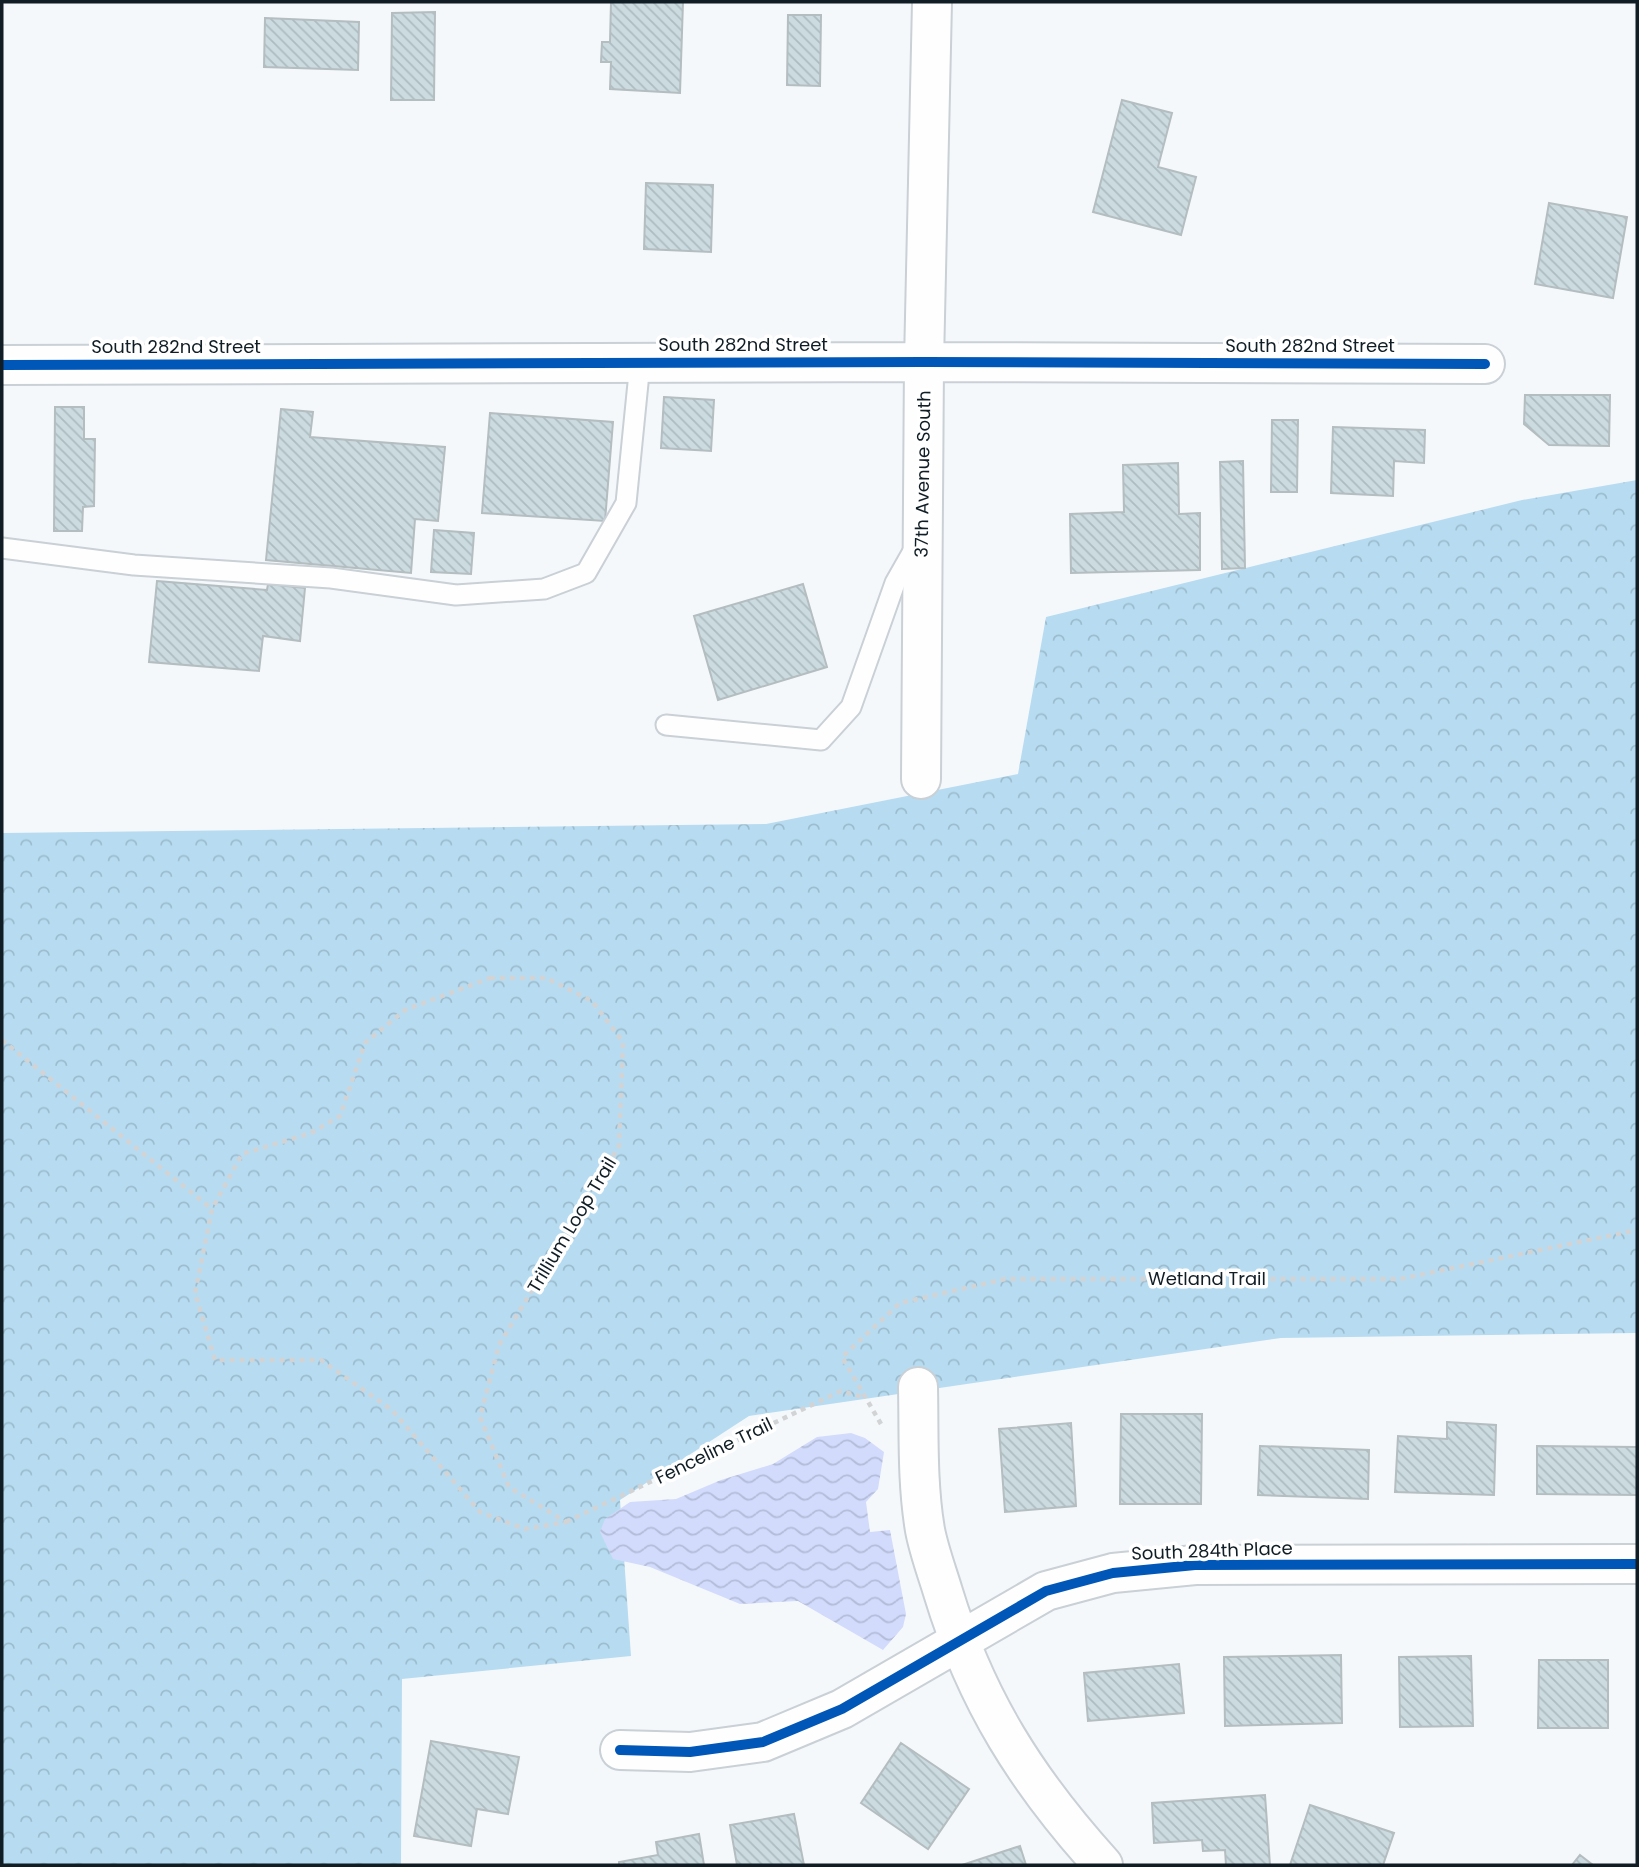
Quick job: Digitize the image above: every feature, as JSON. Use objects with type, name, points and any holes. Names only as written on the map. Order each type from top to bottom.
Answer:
[{"type":"street","name":"37th Avenue South","points":[[920,779],[924,362],[932,2]]},
{"type":"street","name":"South 282nd Street","points":[[2,365],[924,362],[1485,365]]},
{"type":"street","points":[[918,1387],[920,1483],[926,1533],[959,1643],[998,1728],[1059,1817],[1103,1865]]},
{"type":"street","name":"South 284th Place","points":[[620,1750],[690,1752],[763,1742],[842,1709],[1046,1591],[1113,1573],[1195,1565],[1637,1564]]},
{"type":"lane","points":[[2,548],[134,565],[331,578],[456,595],[544,589],[586,573],[626,503],[640,363]]},
{"type":"lane","points":[[666,725],[821,740],[851,707],[895,583],[923,533]]},
{"type":"path","points":[[2,1040],[212,1209]]},
{"type":"green space","points":[[1637,480],[1637,1333],[1281,1338],[749,1416],[620,1500],[631,1656],[402,1679],[401,1865],[2,1865],[2,833],[766,824],[1018,774],[1046,617],[1522,500]]},
{"type":"water","points":[[851,1433],[865,1438],[884,1452],[878,1489],[866,1502],[870,1532],[890,1530],[906,1614],[903,1627],[883,1650],[798,1601],[740,1604],[650,1567],[613,1559],[600,1532],[605,1519],[630,1502],[676,1499],[721,1480],[773,1464],[817,1437]]},
{"type":"building","points":[[611,2],[683,2],[680,93],[610,89],[611,62],[601,62],[602,42],[610,42]]},
{"type":"building","points":[[435,12],[434,100],[391,100],[392,13]]},
{"type":"building","points":[[788,15],[821,15],[820,86],[787,85]]},
{"type":"building","points":[[265,18],[359,22],[358,70],[264,67]]},
{"type":"building","points":[[1122,100],[1172,113],[1158,167],[1196,177],[1181,235],[1093,212]]},
{"type":"building","points":[[646,183],[713,185],[711,252],[644,249]]},
{"type":"building","points":[[1549,203],[1627,217],[1613,298],[1535,284]]},
{"type":"building","points":[[1525,395],[1610,395],[1609,446],[1549,445],[1524,424]]},
{"type":"building","points":[[664,397],[714,400],[711,451],[661,448]]},
{"type":"building","points":[[55,407],[84,407],[84,439],[95,439],[94,506],[83,507],[82,531],[54,531]]},
{"type":"building","points":[[281,409],[313,412],[310,437],[445,447],[438,521],[415,519],[411,573],[266,560]]},
{"type":"building","points":[[490,413],[613,422],[605,521],[482,513]]},
{"type":"building","points":[[1272,420],[1298,420],[1297,492],[1271,492]]},
{"type":"building","points":[[1333,427],[1425,430],[1424,463],[1394,461],[1393,496],[1331,493]]},
{"type":"building","points":[[1243,461],[1245,568],[1222,569],[1220,462]]},
{"type":"building","points":[[1178,463],[1179,514],[1200,513],[1200,570],[1071,573],[1070,514],[1124,512],[1123,465]]},
{"type":"building","points":[[434,530],[474,533],[471,574],[431,572]]},
{"type":"building","points":[[157,581],[267,590],[268,584],[305,588],[300,641],[263,636],[259,671],[149,662]]},
{"type":"building","points":[[803,584],[827,667],[718,700],[694,616]]},
{"type":"building","points":[[1121,1414],[1202,1414],[1201,1504],[1120,1504]]},
{"type":"building","points":[[1447,1422],[1496,1425],[1494,1495],[1395,1492],[1398,1436],[1447,1439]]},
{"type":"building","points":[[1071,1423],[1076,1506],[1005,1512],[999,1429]]},
{"type":"building","points":[[1260,1446],[1369,1450],[1368,1499],[1258,1495]]},
{"type":"building","points":[[1537,1446],[1637,1447],[1637,1495],[1537,1494]]},
{"type":"building","points":[[1341,1655],[1342,1723],[1225,1726],[1224,1657]]},
{"type":"building","points":[[1471,1656],[1473,1726],[1400,1727],[1399,1657]]},
{"type":"building","points":[[1539,1660],[1608,1660],[1608,1728],[1538,1728]]},
{"type":"building","points":[[1179,1664],[1184,1713],[1088,1721],[1084,1673]]},
{"type":"building","points":[[431,1741],[519,1757],[508,1814],[477,1809],[471,1846],[414,1836]]},
{"type":"building","points":[[901,1743],[969,1789],[928,1849],[861,1803]]},
{"type":"building","points":[[1265,1795],[1270,1865],[1226,1865],[1225,1850],[1203,1851],[1202,1840],[1154,1843],[1152,1803]]},
{"type":"building","points":[[1310,1805],[1394,1833],[1383,1865],[1290,1865]]},
{"type":"building","points":[[794,1814],[804,1865],[737,1865],[730,1825]]},
{"type":"building","points":[[699,1834],[704,1865],[619,1865],[619,1862],[658,1855],[656,1842]]},
{"type":"building","points":[[1020,1846],[1026,1865],[962,1865]]},
{"type":"building","points":[[1580,1855],[1593,1865],[1572,1865]]},
{"type":"cycle path","points":[[2,365],[924,362],[1485,364]]},
{"type":"cycle path","points":[[620,1750],[690,1752],[763,1742],[842,1709],[1046,1591],[1113,1573],[1195,1565],[1637,1564]]}]
